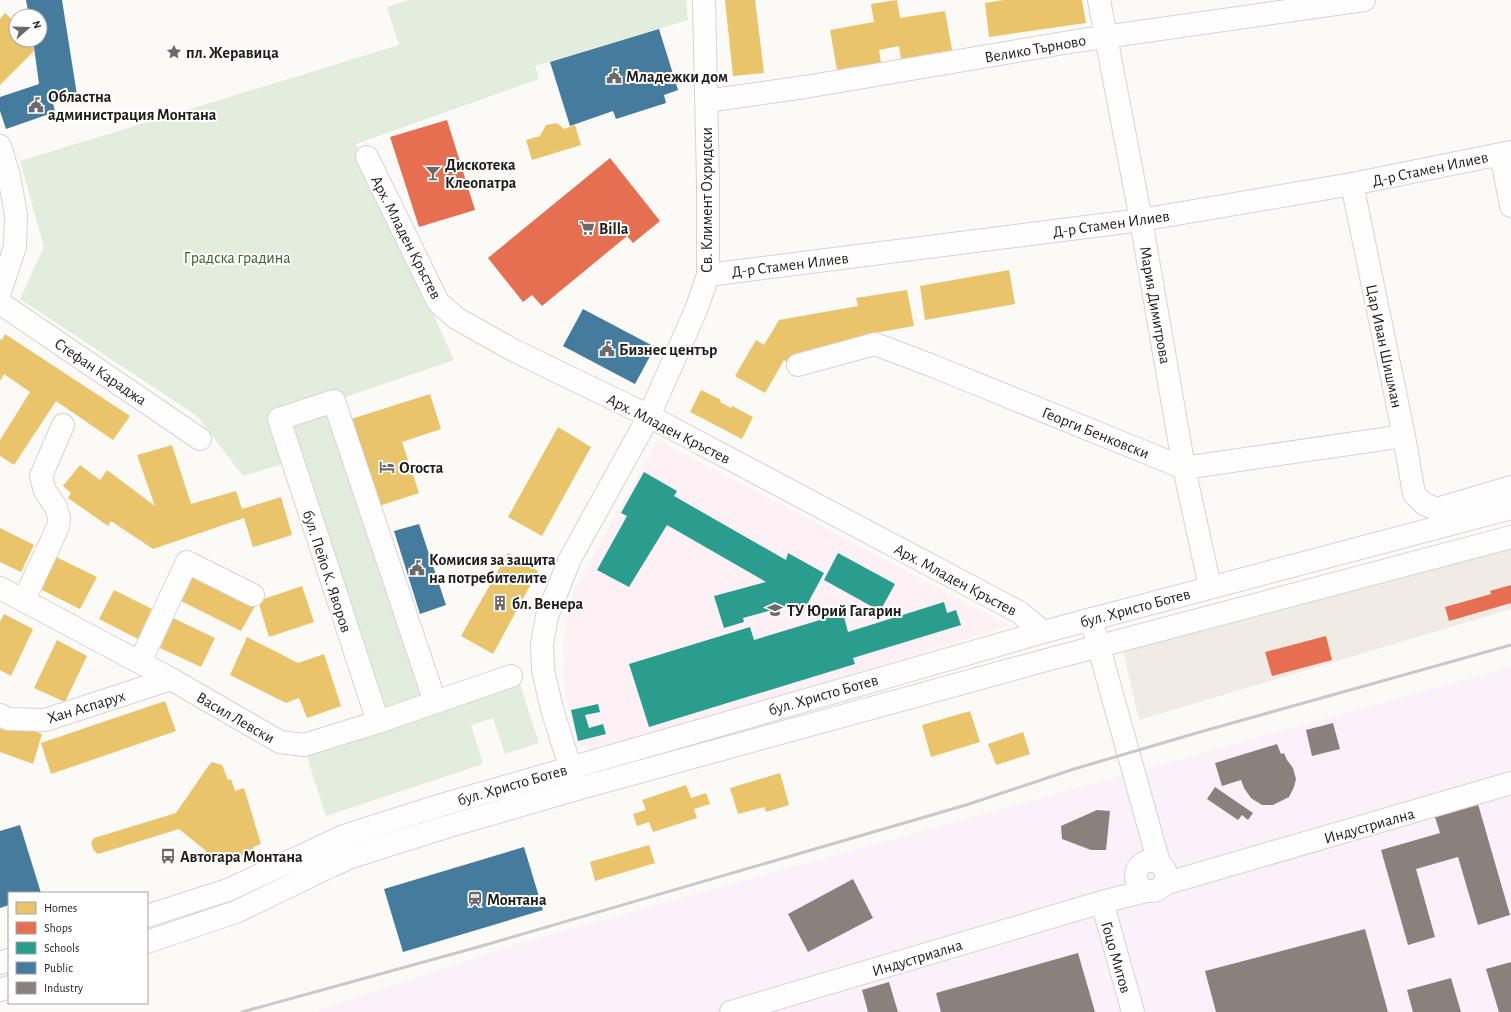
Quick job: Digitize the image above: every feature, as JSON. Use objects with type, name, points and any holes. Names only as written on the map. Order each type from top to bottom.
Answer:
[{"type":"street","name":"Св. Климент Охридски","points":[[577,789],[552,709],[543,670],[542,644],[547,616],[570,559],[649,416],[696,310],[708,275],[708,183],[704,0]]},
{"type":"street","name":"Мария Димитрова","points":[[1099,0],[1141,220],[1184,468],[1210,587]]},
{"type":"street","name":"Велико Търново","points":[[706,101],[805,87],[1105,36],[1364,0]]},
{"type":"street","name":"Д-р Стамен Илиев","points":[[708,275],[1141,220],[1352,184],[1506,153]]},
{"type":"street","points":[[1506,153],[1511,206]]},
{"type":"street","points":[[0,292],[15,247],[16,215],[9,176],[1,154]]},
{"type":"street","name":"Арх. Младен Кръстев","points":[[367,157],[438,302],[456,318],[513,350],[649,416],[1019,612],[1043,632]]},
{"type":"street","name":"Цар Иван Шишман","points":[[1352,184],[1404,436],[1414,494],[1424,504],[1437,509],[1511,487]]},
{"type":"street","name":"Стефан Караджа","points":[[0,303],[200,439]]},
{"type":"street","name":"Георги Бенковски","points":[[798,365],[875,344],[1184,468]]},
{"type":"street","name":"бул. Пейо К. Яворов","points":[[378,722],[279,419],[334,401],[435,702]]},
{"type":"street","points":[[24,600],[58,527],[59,518],[56,507],[45,491],[41,476],[64,424]]},
{"type":"street","points":[[1184,468],[1404,436]]},
{"type":"street","name":"бул. Христо Ботев","points":[[148,916],[228,890],[344,836],[438,806],[1043,632],[1511,508]]},
{"type":"street","name":"бул. Христо Ботев","points":[[148,942],[236,912],[351,857],[446,827],[577,789],[1098,646],[1511,537]]},
{"type":"street","points":[[140,662],[187,562],[253,595]]},
{"type":"street","name":"Васил Левски","points":[[0,588],[171,678],[280,742],[304,745],[378,722],[511,676]]},
{"type":"street","points":[[1091,619],[1137,784],[1152,873]]},
{"type":"street","name":"Хан Аспарух","points":[[0,715],[8,719],[45,720],[171,678]]},
{"type":"street","name":"Индустриална","points":[[731,1012],[1102,902],[1152,873],[1226,867],[1511,783]]},
{"type":"street","name":"Гоцо Митов","points":[[1102,902],[1133,1012]]},
{"type":"shaded area","name":"ТУ Юрий Гагарин","points":[[658,440],[1010,626],[597,752],[577,745],[564,684],[563,642],[572,594]]},
{"type":"shaded area","points":[[1511,544],[1511,609],[1139,720],[1123,651]]},
{"type":"shaded area","points":[[1511,667],[1511,1012],[312,1012],[520,943]]},
{"type":"green space","name":"Градска градина","points":[[409,0],[686,0],[688,20],[535,66],[539,79],[356,144],[454,360],[334,401],[428,699],[381,714],[293,461],[243,476],[197,416],[20,299],[44,247],[20,161],[399,45],[387,7]]},
{"type":"green space","points":[[519,681],[539,743],[505,754],[493,718],[471,725],[483,764],[326,816],[305,751]]},
{"type":"building: Homes","points":[[725,0],[755,0],[764,73],[733,76]]},
{"type":"building: Homes","points":[[897,0],[900,18],[945,11],[952,50],[901,59],[899,46],[879,50],[881,63],[837,70],[830,30],[874,22],[871,4]]},
{"type":"building: Homes","points":[[1004,0],[1082,0],[1086,23],[989,37],[985,3]]},
{"type":"building: Homes","points":[[5,13],[8,16],[8,48],[34,48],[34,51],[0,85],[0,19]]},
{"type":"building: Homes","points":[[557,123],[564,129],[575,125],[581,145],[532,160],[526,140],[540,136],[546,125]]},
{"type":"building: Homes","points":[[1009,270],[1015,304],[925,320],[920,286]]},
{"type":"building: Homes","points":[[907,290],[914,326],[863,335],[865,343],[792,365],[784,360],[765,393],[735,376],[756,340],[764,345],[779,320],[858,306],[856,298]]},
{"type":"building: Homes","points":[[5,334],[130,416],[113,440],[56,401],[14,465],[0,456],[0,440],[30,392],[4,374],[0,381],[0,339],[2,340]]},
{"type":"building: Homes","points":[[701,390],[721,400],[720,402],[731,408],[732,406],[753,417],[742,439],[690,412]]},
{"type":"building: Homes","name":"Огоста","points":[[430,394],[441,429],[402,442],[419,493],[376,507],[348,420]]},
{"type":"building: Homes","points":[[558,427],[591,447],[542,536],[508,517]]},
{"type":"building: Homes","points":[[172,445],[191,504],[236,491],[242,509],[281,497],[292,535],[253,547],[244,518],[153,549],[111,521],[108,526],[68,498],[71,493],[63,486],[80,465],[100,480],[107,470],[155,506],[137,455]]},
{"type":"building: Homes","points":[[0,528],[34,545],[21,572],[0,562]]},
{"type":"building: Homes","name":"бл. Венера","points":[[508,553],[538,571],[493,654],[461,636]]},
{"type":"building: Homes","points":[[56,557],[97,577],[80,609],[40,589]]},
{"type":"building: Homes","points":[[189,573],[255,606],[241,631],[177,599]]},
{"type":"building: Homes","points":[[302,586],[314,622],[269,637],[258,601]]},
{"type":"building: Homes","points":[[114,590],[152,609],[138,639],[99,619]]},
{"type":"building: Homes","points":[[4,614],[33,629],[11,676],[0,670],[0,622]]},
{"type":"building: Homes","points":[[173,618],[215,638],[201,667],[160,648]]},
{"type":"building: Homes","points":[[247,637],[298,663],[324,654],[341,706],[307,718],[299,698],[286,703],[230,675]]},
{"type":"building: Homes","points":[[57,640],[87,656],[65,702],[34,688]]},
{"type":"building: Homes","points":[[165,701],[176,731],[51,774],[41,743]]},
{"type":"building: Homes","points":[[970,711],[980,742],[931,757],[922,725]]},
{"type":"building: Homes","points":[[3,720],[42,734],[33,764],[0,752],[0,730]]},
{"type":"building: Homes","points":[[1023,732],[1030,754],[996,765],[988,744]]},
{"type":"building: Homes","points":[[212,762],[222,765],[228,780],[231,779],[235,791],[244,788],[261,844],[253,847],[255,853],[236,859],[234,853],[209,861],[206,851],[179,829],[98,854],[94,851],[91,843],[94,838],[176,813]]},
{"type":"building: Homes","points":[[780,773],[789,805],[766,812],[764,807],[738,814],[730,788]]},
{"type":"building: Homes","points":[[686,785],[691,798],[706,793],[710,804],[694,809],[697,818],[653,832],[649,822],[637,826],[633,814],[646,810],[642,800]]},
{"type":"building: Homes","points":[[649,845],[655,863],[595,881],[590,862]]},
{"type":"building: Shops","name":"Дискотека Клеопатра","points":[[447,120],[475,210],[419,227],[390,137]]},
{"type":"building: Shops","name":"Billa","points":[[610,158],[660,221],[633,243],[627,236],[542,306],[532,295],[523,302],[488,258]]},
{"type":"building: Shops","points":[[1511,585],[1511,603],[1449,621],[1445,607],[1491,594],[1490,591]]},
{"type":"building: Shops","points":[[1326,636],[1332,660],[1272,676],[1265,652]]},
{"type":"building: Schools","points":[[644,472],[677,491],[674,496],[786,560],[788,553],[824,573],[803,612],[790,605],[743,618],[744,622],[724,628],[714,596],[766,582],[667,525],[629,587],[597,570],[627,516],[621,513]]},
{"type":"building: Schools","points":[[838,553],[895,584],[880,611],[824,580]]},
{"type":"building: Schools","points":[[944,602],[947,613],[956,610],[961,625],[853,658],[855,664],[649,727],[629,664],[750,627],[754,640],[843,613],[848,632]]},
{"type":"building: Schools","points":[[598,704],[600,712],[585,715],[589,728],[603,724],[606,734],[578,741],[571,710]]},
{"type":"building: Public","points":[[26,0],[62,0],[77,95],[52,99],[55,112],[6,129],[0,111],[0,97],[39,84],[34,48],[48,48],[48,8],[28,8]]},
{"type":"building: Public","name":"Младежки дом","points":[[659,29],[678,90],[664,95],[666,103],[616,119],[613,111],[570,126],[550,62]]},
{"type":"building: Public","points":[[583,309],[655,347],[635,384],[563,346]]},
{"type":"building: Public","points":[[419,524],[446,605],[420,614],[394,531]]},
{"type":"building: Public","points":[[20,825],[41,892],[8,892],[8,905],[0,908],[0,831]]},
{"type":"building: Public","points":[[524,847],[543,910],[403,952],[384,889]]},
{"type":"building: Industry","points":[[1333,723],[1340,749],[1312,756],[1306,730]]},
{"type":"building: Industry","points":[[1277,744],[1281,754],[1284,753],[1293,768],[1296,779],[1289,797],[1273,805],[1262,805],[1251,798],[1244,788],[1241,780],[1222,786],[1215,763]]},
{"type":"building: Industry","points":[[1215,787],[1253,813],[1248,820],[1242,815],[1238,820],[1207,799]]},
{"type":"building: Industry","points":[[1478,804],[1510,915],[1478,925],[1458,857],[1416,869],[1435,937],[1408,945],[1381,850],[1440,833],[1435,817]]},
{"type":"building: Industry","points":[[1097,810],[1110,811],[1106,850],[1091,850],[1062,839],[1061,826]]},
{"type":"building: Industry","points":[[853,879],[873,918],[808,952],[788,914]]},
{"type":"building: Industry","points":[[1365,929],[1388,1012],[1216,1012],[1205,971]]},
{"type":"building: Industry","points":[[1078,953],[1095,1012],[941,1012],[936,993]]},
{"type":"building: Industry","points":[[1511,962],[1511,1012],[1499,1012],[1486,969]]},
{"type":"building: Industry","points":[[1451,978],[1461,1012],[1413,1012],[1407,990]]},
{"type":"building: Industry","points":[[889,982],[898,1012],[868,1012],[862,990]]},
{"type":"railway","points":[[242,1012],[478,947],[966,805],[1074,769],[1200,732],[1511,645]]},
{"type":"place","name":"пл. Жеравица","points":[[174,52]]},
{"type":"place","name":"Младежки дом","points":[[614,76]]},
{"type":"place","name":"Областна администрация Монтана","points":[[36,105]]},
{"type":"place","name":"Дискотека Клеопатра","points":[[433,173]]},
{"type":"place","name":"Billa","points":[[587,228]]},
{"type":"place","name":"Бизнес център","points":[[607,349]]},
{"type":"place","name":"Огоста","points":[[387,467]]},
{"type":"place","name":"Комисия за защита на потребителите","points":[[417,568]]},
{"type":"place","name":"бл. Венера","points":[[500,603]]},
{"type":"place","name":"ТУ Юрий Гагарин","points":[[775,610]]},
{"type":"place","name":"Автогара Монтана","points":[[168,856]]},
{"type":"place","name":"Монтана","points":[[475,899]]}]
